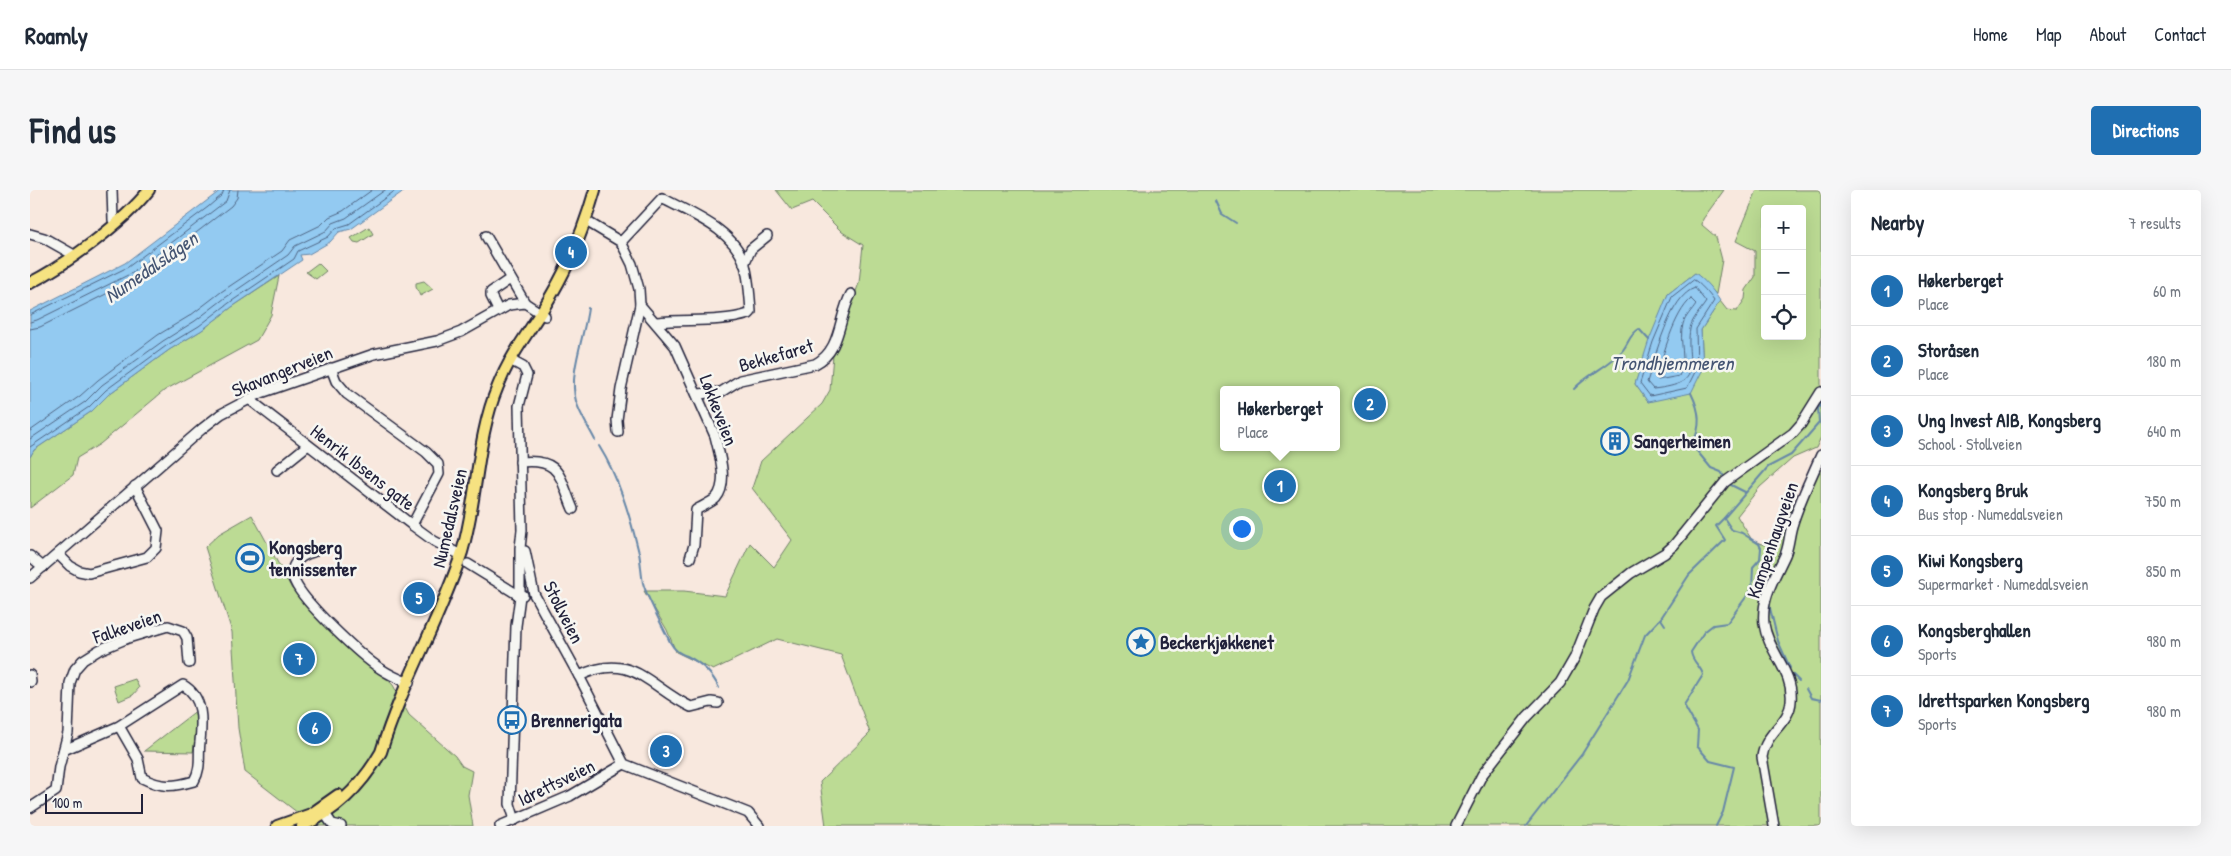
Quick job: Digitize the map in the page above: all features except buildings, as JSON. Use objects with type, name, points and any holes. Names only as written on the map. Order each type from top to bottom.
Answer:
[{"type":"main road","points":[[30,283],[55,270],[115,221],[149,190]]},
{"type":"main road","name":"Numedalsveien","points":[[302,826],[323,811],[351,784],[386,736],[461,555],[496,391],[513,361],[523,336],[543,315],[566,282],[576,257],[577,247],[595,190]]},
{"type":"main road","name":"Numedalsveien","points":[[277,826],[323,811]]},
{"type":"street","points":[[112,190],[115,221]]},
{"type":"street","points":[[621,242],[661,194],[711,225],[728,238],[738,251],[745,268],[751,312],[749,314],[727,320],[691,319],[657,322]]},
{"type":"street","points":[[586,220],[621,242],[632,264],[639,289],[640,305],[621,390],[618,432]]},
{"type":"street","points":[[30,234],[44,238],[74,255]]},
{"type":"street","points":[[486,236],[524,302],[543,315]]},
{"type":"street","points":[[745,268],[751,249],[767,236]]},
{"type":"street","points":[[498,310],[490,296],[491,292],[510,278]]},
{"type":"street","name":"Bekkefaret","points":[[698,394],[721,392],[740,380],[815,364],[824,360],[835,341],[851,294]]},
{"type":"street","name":"Skavangerveien","points":[[30,578],[221,414],[249,399],[331,368],[374,354],[437,341],[461,332],[498,310],[524,302]]},
{"type":"street","name":"Løkkeveien","points":[[640,305],[657,322],[675,346],[716,436],[722,469],[721,488],[716,498],[696,510],[694,545],[690,558]]},
{"type":"street","points":[[513,361],[523,367],[527,375],[519,406],[522,530],[520,596],[516,626],[510,804],[515,820]]},
{"type":"street","points":[[331,368],[336,381],[347,394],[426,452],[438,464],[439,474],[412,525]]},
{"type":"street","points":[[1456,826],[1482,775],[1528,717],[1560,684],[1575,657],[1594,609],[1601,597],[1631,573],[1674,545],[1725,482],[1793,433],[1801,424],[1821,392]]},
{"type":"street","name":"Henrik Ibsens gate","points":[[249,399],[412,525],[434,541],[461,555]]},
{"type":"street","points":[[276,470],[308,445]]},
{"type":"street","name":"Kampenhaugveien","points":[[1774,826],[1762,757],[1763,746],[1790,710],[1791,690],[1786,674],[1766,636],[1764,610],[1772,578],[1785,556],[1792,525],[1820,458]]},
{"type":"street","points":[[520,462],[538,460],[550,463],[556,471],[573,509]]},
{"type":"street","points":[[58,554],[70,566],[79,571],[90,573],[147,557],[156,548],[158,531],[135,486]]},
{"type":"street","name":"Stollveien","points":[[522,530],[534,594],[624,764]]},
{"type":"street","points":[[313,552],[303,555],[295,562],[293,570],[294,581],[301,593],[356,649],[381,669],[408,683]]},
{"type":"street","points":[[30,556],[43,567]]},
{"type":"street","points":[[468,564],[520,596],[534,594]]},
{"type":"street","name":"Falkeveien","points":[[64,750],[68,734],[70,683],[75,669],[83,660],[99,650],[128,638],[168,626],[183,631],[187,638],[190,663]]},
{"type":"street","points":[[579,676],[613,666],[627,668],[648,678],[667,694],[691,707],[711,702],[718,703]]},
{"type":"street","points":[[30,808],[56,791],[59,767],[64,750],[119,726],[181,685],[185,686],[196,700],[202,712],[203,729],[200,744],[199,772],[194,780],[178,786],[156,785],[142,778],[138,759],[119,726]]},
{"type":"street","points":[[624,764],[748,813],[760,826]]},
{"type":"street","name":"Idrettsveien","points":[[500,826],[570,796],[624,764]]},
{"type":"street","points":[[323,811],[332,824],[341,826]]},
{"type":"green space","points":[[776,190],[1724,190],[1703,219],[1702,225],[1716,237],[1722,260],[1716,294],[1695,273],[1668,294],[1635,384],[1648,402],[1703,369],[1701,330],[1720,301],[1727,310],[1737,311],[1745,299],[1746,290],[1755,277],[1755,251],[1736,241],[1757,190],[1821,190],[1821,437],[1816,448],[1793,458],[1760,487],[1737,516],[1752,540],[1764,545],[1782,527],[1804,485],[1821,462],[1821,826],[826,826],[820,782],[870,733],[841,655],[777,639],[713,670],[676,652],[667,630],[644,591],[684,591],[725,596],[750,543],[774,567],[792,540],[752,488],[761,461],[822,404],[830,390],[833,355],[859,283],[863,245],[842,232],[812,202],[792,210]]},
{"type":"green space","points":[[369,227],[373,234],[359,243],[354,242],[351,238]]},
{"type":"green space","points":[[318,263],[326,271],[316,279],[306,272]]},
{"type":"green space","points":[[279,276],[271,315],[257,340],[165,390],[100,444],[77,458],[73,475],[30,508],[30,457],[34,450],[92,411],[109,394],[169,350],[202,330],[232,307]]},
{"type":"green space","points":[[424,281],[433,289],[420,296],[416,283]]},
{"type":"green space","points":[[252,515],[292,589],[393,685],[409,715],[455,756],[462,766],[472,771],[468,795],[473,826],[304,826],[298,813],[245,772],[238,728],[232,632],[205,547],[219,534]]},
{"type":"green space","points":[[135,679],[139,688],[133,695],[119,701],[114,686]]},
{"type":"green space","points":[[197,710],[198,722],[193,752],[144,751]]},
{"type":"water","name":"Numedalslågen","points":[[221,190],[405,190],[351,229],[339,232],[330,242],[309,254],[300,255],[302,260],[232,307],[202,330],[169,350],[109,394],[92,411],[34,450],[30,457],[30,311],[125,263]]},
{"type":"water","name":"Trondhjemmeren","points":[[1695,273],[1709,286],[1720,301],[1701,330],[1703,369],[1691,393],[1648,402],[1635,384],[1649,340],[1668,294]]},
{"type":"waterway","points":[[1216,201],[1222,214],[1236,223]]},
{"type":"waterway","points":[[588,308],[575,367],[574,390],[580,411],[595,440]]},
{"type":"waterway","points":[[1574,389],[1618,355],[1639,329],[1649,340]]},
{"type":"waterway","points":[[1691,393],[1699,419],[1692,445],[1711,468],[1721,472],[1725,478]]},
{"type":"waterway","points":[[1716,826],[1723,812],[1734,767],[1710,761],[1697,746],[1698,730],[1684,705],[1703,675],[1691,652],[1704,632],[1713,625],[1727,623],[1752,589],[1753,567],[1760,559],[1761,548],[1759,544],[1742,533],[1732,530],[1724,518],[1768,467],[1791,455],[1819,423],[1818,408],[1821,405]]},
{"type":"waterway","points":[[599,446],[623,498],[639,553],[643,583],[659,621],[674,648],[679,653],[702,666],[719,688]]},
{"type":"waterway","points":[[1729,484],[1745,492]]},
{"type":"waterway","points":[[1526,826],[1582,754],[1628,680],[1645,635],[1661,618],[1689,575],[1725,540],[1716,526],[1724,518]]},
{"type":"waterway","points":[[1750,593],[1755,596],[1764,597]]},
{"type":"waterway","points":[[1769,604],[1778,641],[1790,668]]},
{"type":"waterway","points":[[1661,619],[1665,625]]},
{"type":"waterway","points":[[1791,673],[1799,681]]},
{"type":"waterway","points":[[1806,689],[1811,698],[1821,700]]},
{"type":"place","name":"Kongsberg Bruk","points":[[571,252]]},
{"type":"place","name":"Storåsen","points":[[1370,404]]},
{"type":"place","name":"Sangerheimen","points":[[1615,441]]},
{"type":"place","name":"Høkerberget","points":[[1280,486]]},
{"type":"place","name":"Kongsberg tennissenter","points":[[250,558]]},
{"type":"place","name":"Kiwi Kongsberg","points":[[419,598]]},
{"type":"place","name":"Beckerkjøkkenet","points":[[1141,642]]},
{"type":"place","name":"Idrettsparken Kongsberg","points":[[299,659]]},
{"type":"place","name":"Brennerigata","points":[[512,720]]},
{"type":"place","name":"Kongsberghallen","points":[[315,728]]},
{"type":"place","name":"Ung Invest AIB, Kongsberg","points":[[666,751]]}]
